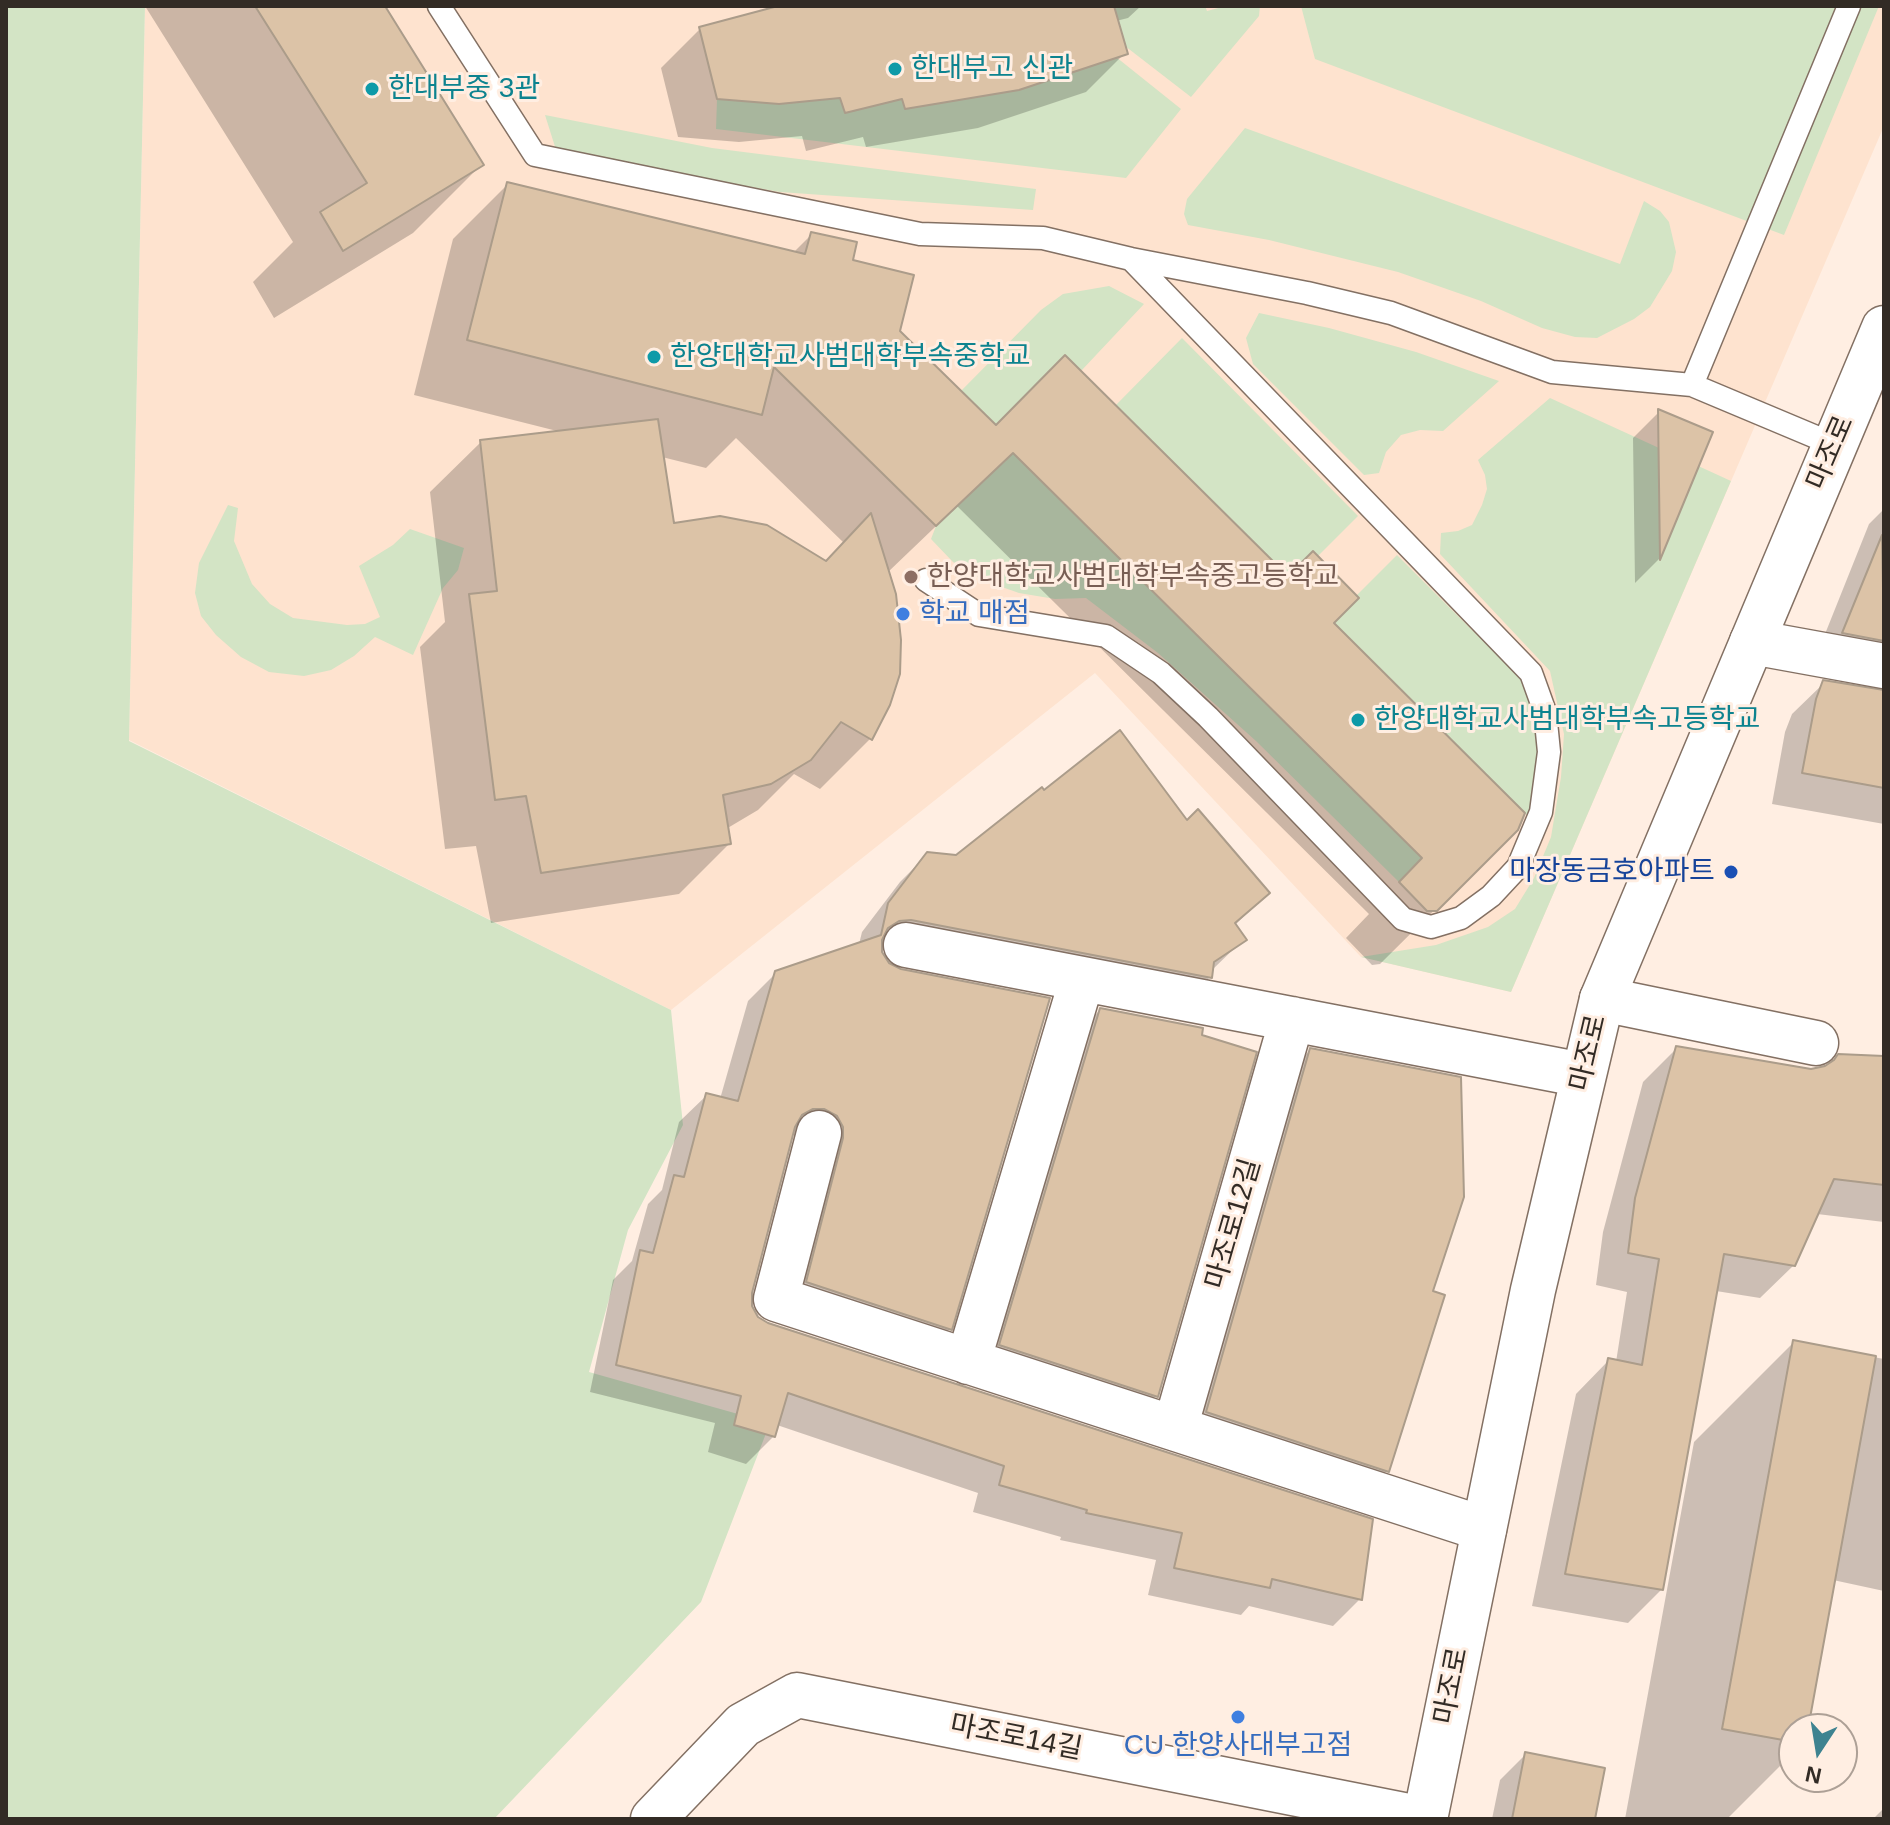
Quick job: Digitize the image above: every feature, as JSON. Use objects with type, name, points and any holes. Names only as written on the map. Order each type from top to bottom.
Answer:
[{"type":"street","name":"마조로","points":[[1424,1819],[1533,1290],[1602,999],[1884,328]]},
{"type":"street","points":[[1752,642],[1884,666]]},
{"type":"street","points":[[906,945],[1583,1075]]},
{"type":"street","points":[[968,1362],[1082,979]]},
{"type":"street","points":[[1602,999],[1816,1043]]},
{"type":"street","name":"마조로12길","points":[[1175,1428],[1292,1019]]},
{"type":"street","points":[[819,1133],[776,1299],[1484,1529]]},
{"type":"street","name":"마조로14길","points":[[653,1819],[743,1725],[797,1695],[1424,1819]]},
{"type":"lane","points":[[439,6],[535,155],[920,234],[1043,238],[1131,259],[1307,293],[1391,313],[1552,372],[1692,385],[1835,445]]},
{"type":"lane","points":[[1692,385],[1849,6]]},
{"type":"lane","points":[[926,580],[979,615],[1106,636],[1161,673],[1208,717],[1403,919],[1431,927],[1461,918],[1491,896],[1518,867],[1541,812],[1549,752],[1545,712],[1531,673],[1131,259]]},
{"type":"shaded area","name":"한양대학교사범대학부속중고등학교","points":[[145,6],[1884,6],[1884,126],[1511,992],[1361,957],[1095,673],[671,1010],[129,740]]},
{"type":"green space","points":[[6,6],[145,6],[129,741],[671,1010],[683,1125],[628,1230],[589,1372],[770,1423],[701,1602],[494,1819],[6,1819]]},
{"type":"green space","points":[[1114,6],[1205,6],[1207,11],[1226,6],[1260,6],[1259,16],[1191,97],[1125,46]]},
{"type":"green space","points":[[1301,6],[1879,6],[1784,235],[1315,59]]},
{"type":"green space","points":[[1116,57],[1181,109],[1126,178],[716,129],[717,99],[840,98],[845,113],[902,99],[905,108]]},
{"type":"green space","points":[[545,115],[712,148],[1036,189],[1033,210],[780,192],[557,153]]},
{"type":"green space","points":[[1245,128],[1620,264],[1644,201],[1660,211],[1669,222],[1676,252],[1672,271],[1650,307],[1634,319],[1597,338],[1575,337],[1542,328],[1481,301],[1398,272],[1269,240],[1188,225],[1184,214],[1187,199]]},
{"type":"green space","points":[[1109,286],[1144,304],[1081,371],[1064,355],[996,425],[961,391],[1041,310],[1063,294]]},
{"type":"green space","points":[[1259,313],[1416,352],[1499,381],[1443,431],[1420,430],[1401,435],[1386,452],[1379,473],[1364,475],[1253,364],[1246,338]]},
{"type":"green space","points":[[1182,338],[1358,516],[1318,556],[1313,551],[1288,576],[1116,405]]},
{"type":"green space","points":[[1550,398],[1731,481],[1511,992],[1361,957],[1436,945],[1488,927],[1515,909],[1534,878],[1551,837],[1561,777],[1564,734],[1550,671],[1440,554],[1441,533],[1472,525],[1482,505],[1487,489],[1478,460]]},
{"type":"green space","points":[[1013,453],[1422,858],[1399,882],[1256,741],[1158,653],[1086,598],[1055,599],[1019,593],[985,581],[953,562],[931,539],[936,526]]},
{"type":"green space","points":[[228,505],[238,508],[234,541],[252,584],[270,604],[293,618],[347,625],[365,624],[380,617],[359,566],[393,545],[410,529],[464,548],[458,570],[443,588],[413,655],[375,637],[354,656],[331,670],[304,676],[269,672],[241,657],[216,635],[201,616],[195,593],[199,563]]},
{"type":"green space","points":[[1397,555],[1521,679],[1532,700],[1542,756],[1530,818],[1334,623]]},
{"type":"building","name":"한대부중 3관","points":[[255,6],[385,6],[484,165],[343,251],[320,212],[367,183]]},
{"type":"building","name":"한대부고 신관","points":[[778,6],[1114,6],[1128,54],[1019,90],[905,109],[902,99],[845,113],[840,98],[779,104],[717,99],[699,27]]},
{"type":"building","points":[[507,182],[805,254],[811,232],[857,242],[853,260],[914,275],[900,331],[996,425],[1065,355],[1288,576],[1313,551],[1359,598],[1334,623],[1525,813],[1518,830],[1437,911],[1427,911],[1399,882],[1422,858],[1013,453],[936,526],[774,367],[762,415],[467,340]]},
{"type":"building","points":[[1658,409],[1713,432],[1660,560]]},
{"type":"building","points":[[658,419],[674,523],[720,516],[767,525],[826,561],[871,513],[896,594],[901,640],[900,674],[890,705],[872,740],[841,722],[811,760],[771,784],[723,795],[731,844],[541,873],[526,796],[495,800],[469,594],[497,591],[480,440]]},
{"type":"building","points":[[1882,535],[1884,641],[1842,633]]},
{"type":"building","points":[[1823,680],[1884,690],[1884,788],[1802,773],[1816,699]]},
{"type":"building","points":[[1120,730],[1187,820],[1198,809],[1270,893],[1235,923],[1247,940],[1214,962],[1212,978],[911,920],[899,921],[888,928],[882,940],[882,952],[889,963],[901,969],[1050,998],[952,1330],[806,1282],[843,1138],[843,1127],[837,1116],[824,1109],[813,1109],[802,1115],[795,1127],[752,1293],[752,1306],[758,1317],[768,1323],[1373,1519],[1362,1600],[1272,1579],[1270,1588],[1174,1568],[1182,1533],[1086,1513],[1087,1510],[999,1485],[1004,1466],[788,1393],[775,1437],[734,1425],[741,1396],[616,1365],[640,1250],[653,1253],[674,1175],[684,1177],[706,1093],[738,1101],[775,971],[881,935],[888,903],[927,852],[956,855]]},
{"type":"building","points":[[1100,1008],[1203,1028],[1202,1035],[1257,1052],[1158,1397],[999,1345]]},
{"type":"building","points":[[1676,1046],[1811,1069],[1825,1066],[1838,1054],[1884,1056],[1884,1185],[1834,1179],[1795,1266],[1724,1254],[1663,1590],[1565,1574],[1608,1358],[1642,1365],[1659,1259],[1628,1253],[1635,1198]]},
{"type":"building","points":[[1310,1048],[1461,1077],[1464,1197],[1433,1291],[1445,1295],[1389,1472],[1206,1412]]},
{"type":"building","points":[[1793,1340],[1876,1356],[1811,1713],[1778,1713],[1778,1739],[1722,1729]]},
{"type":"building","points":[[1525,1752],[1605,1768],[1595,1819],[1512,1819]]},
{"type":"place","name":"한대부고 신관","points":[[895,69]]},
{"type":"place","name":"한대부중 3관","points":[[372,89]]},
{"type":"place","name":"한양대학교사범대학부속중학교","points":[[654,357]]},
{"type":"place","name":"한양대학교사범대학부속중고등학교","points":[[911,577]]},
{"type":"place","name":"학교 매점","points":[[903,614]]},
{"type":"place","name":"한양대학교사범대학부속고등학교","points":[[1358,720]]},
{"type":"place","name":"마장동금호아파트","points":[[1731,872]]},
{"type":"place","name":"CU 한양사대부고점","points":[[1238,1717]]}]
